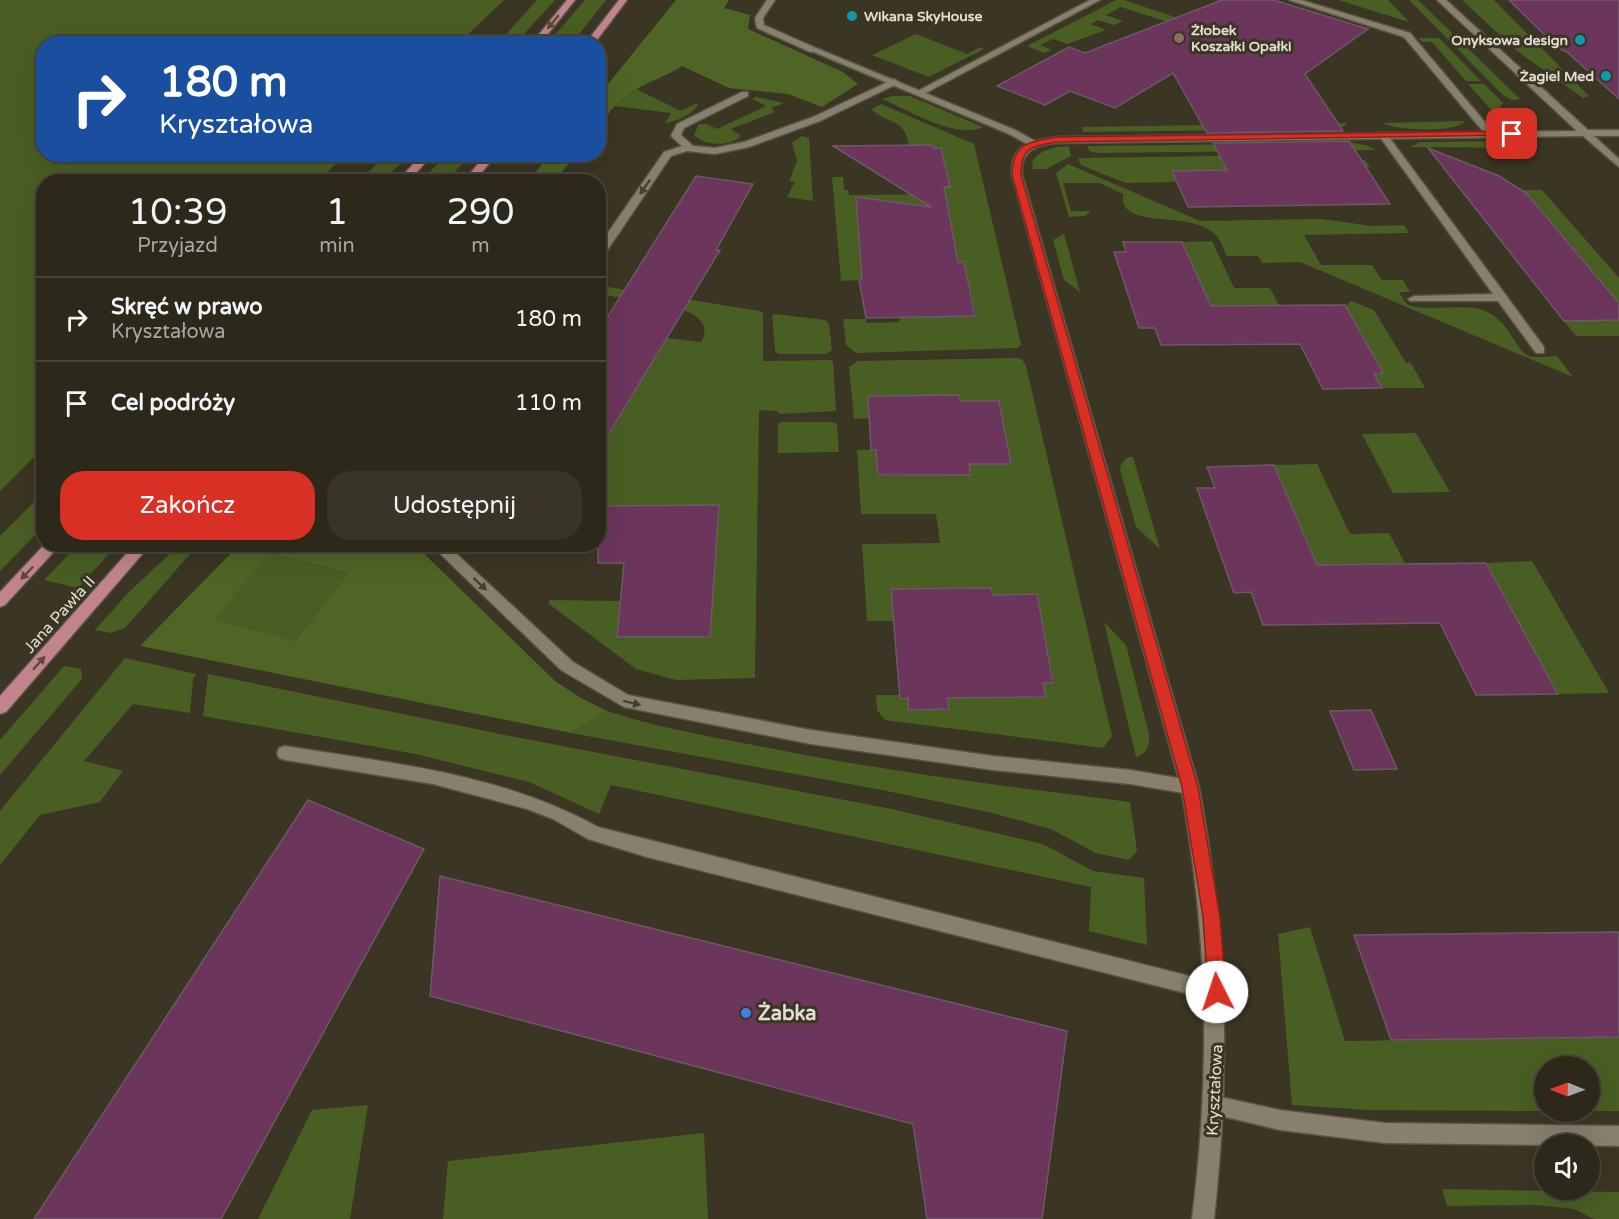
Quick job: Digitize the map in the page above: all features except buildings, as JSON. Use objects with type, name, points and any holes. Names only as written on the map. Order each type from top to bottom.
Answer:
[{"type":"main road","points":[[542,36],[571,0]]},
{"type":"main road","points":[[595,36],[623,0]]},
{"type":"main road","points":[[409,174],[421,162]]},
{"type":"main road","points":[[475,174],[485,162]]},
{"type":"main road","points":[[0,601],[46,552]]},
{"type":"main road","name":"Jana Pawła II","points":[[0,707],[137,552]]},
{"type":"street","points":[[771,0],[759,18],[760,26],[1012,132],[1034,144],[1057,140],[1619,133]]},
{"type":"street","points":[[919,93],[1096,0]]},
{"type":"street","points":[[1293,0],[1407,35],[1490,134]]},
{"type":"street","points":[[1441,0],[1619,164]]},
{"type":"street","points":[[606,244],[667,154],[685,148],[715,150],[773,138],[834,112],[894,82]]},
{"type":"street","points":[[685,148],[676,136],[680,126],[745,94]]},
{"type":"street","points":[[1383,135],[1540,350]]},
{"type":"street","name":"Kryształowa","points":[[1034,144],[1018,154],[1017,175],[1190,787],[1211,917],[1217,992],[1216,1106],[1203,1219]]},
{"type":"street","points":[[1413,299],[1502,297]]},
{"type":"street","points":[[446,552],[567,666],[624,701],[811,736],[993,763],[1130,777],[1190,787]]},
{"type":"street","points":[[285,753],[444,780],[529,802],[559,814],[594,834],[647,849],[1217,992]]},
{"type":"street","points":[[1216,1106],[1280,1120],[1385,1132],[1619,1136]]},
{"type":"green space","points":[[0,0],[504,0],[466,36],[36,36],[36,162],[338,162],[325,174],[36,174],[36,455],[0,491]]},
{"type":"green space","points":[[537,0],[555,0],[522,36],[504,36]]},
{"type":"green space","points":[[585,0],[606,0],[578,36],[554,36]]},
{"type":"green space","points":[[676,0],[729,0],[724,8],[750,15],[748,29],[843,72],[858,84],[822,107],[788,94],[729,88],[682,66],[630,94],[615,106],[606,117],[606,86]]},
{"type":"green space","points":[[1116,0],[1124,0],[1240,39],[1202,36],[1121,7],[1106,15],[1123,21],[1114,25],[1098,20],[1091,24],[1106,30],[1067,44],[1053,39],[1040,45],[1052,50],[1044,53],[1027,46]]},
{"type":"green space","points":[[1338,0],[1388,0],[1409,22]]},
{"type":"green space","points":[[1409,0],[1418,0],[1520,99],[1512,100],[1503,95]]},
{"type":"green space","points":[[1462,0],[1494,0],[1589,96],[1583,98],[1517,51]]},
{"type":"green space","points":[[916,34],[967,54],[980,47],[984,49],[929,77],[872,55]]},
{"type":"green space","points":[[1419,38],[1439,38],[1481,81],[1466,81],[1432,42],[1422,42]]},
{"type":"green space","points":[[1468,84],[1484,84],[1503,103],[1495,114]]},
{"type":"green space","points":[[636,89],[681,111],[697,103],[698,105],[683,117],[665,123],[671,113],[614,106]]},
{"type":"green space","points":[[893,96],[910,96],[983,127],[959,130],[946,127],[882,99]]},
{"type":"green space","points":[[756,97],[784,103],[771,108],[775,112],[731,129],[741,136],[736,140],[717,144],[698,139],[694,135],[699,124],[707,124],[717,129],[766,106],[752,99]]},
{"type":"green space","points":[[881,104],[974,144],[1021,344],[1018,348],[856,353],[846,345],[843,319],[866,319],[867,323],[899,322],[900,317],[976,316],[964,262],[862,280],[841,281],[832,177],[843,177],[844,190],[848,190],[849,195],[945,194],[938,158],[943,158],[941,148],[933,148],[932,145],[909,145],[900,126],[873,111],[872,109]]},
{"type":"green space","points":[[1465,121],[1450,128],[1425,130],[1382,123]]},
{"type":"green space","points":[[1346,123],[1345,126],[1335,129],[1083,132],[1082,127]]},
{"type":"green space","points":[[802,136],[809,138],[813,201],[787,197],[795,182],[789,181],[797,161],[792,143]]},
{"type":"green space","points":[[1529,141],[1533,146],[1530,148],[1410,147],[1420,142]]},
{"type":"green space","points":[[1353,143],[1366,145],[1376,150],[1096,153],[1089,151],[1087,146]]},
{"type":"green space","points":[[1069,146],[1071,156],[1046,169],[1033,169],[1032,161],[1039,154],[1053,148]]},
{"type":"green space","points":[[1350,154],[1354,160],[1365,160],[1370,167],[1172,171],[1177,182],[1125,183],[1081,165],[1078,158]]},
{"type":"green space","points":[[379,162],[402,162],[390,174],[366,174]]},
{"type":"green space","points":[[439,162],[464,162],[452,174],[428,174]]},
{"type":"green space","points":[[544,162],[570,162],[560,174],[534,174]]},
{"type":"green space","points":[[1068,164],[1200,221],[1322,219],[1372,226],[1404,225],[1409,233],[1304,235],[1321,265],[1372,265],[1382,280],[1403,280],[1410,292],[1399,292],[1407,304],[1413,306],[1463,307],[1490,313],[1505,327],[1524,353],[1532,357],[1557,356],[1573,377],[1300,262],[1262,263],[1258,256],[1227,256],[1216,235],[1206,228],[1181,221],[1143,217],[1133,213],[1126,208],[1123,194],[1100,183],[1063,183],[1071,211],[1091,211],[1085,216],[1069,217],[1056,173]]},
{"type":"green space","points":[[1523,190],[1542,190],[1619,278],[1619,303]]},
{"type":"green space","points":[[1064,234],[1080,292],[1064,280],[1053,240]]},
{"type":"green space","points":[[1212,241],[1234,288],[1270,288],[1282,311],[1207,312],[1193,267],[1182,242]]},
{"type":"green space","points":[[606,287],[760,311],[763,313],[763,361],[830,360],[833,362],[836,411],[780,414],[777,411],[759,410],[755,678],[676,680],[636,669],[549,604],[549,600],[620,601],[617,637],[710,637],[718,505],[606,506],[606,440],[667,338],[701,342],[704,328],[698,318],[684,310],[610,296],[606,295]]},
{"type":"green space","points":[[1351,301],[1374,310],[1406,363],[1411,363],[1425,388],[1382,388],[1374,374],[1383,373],[1352,318],[1342,317],[1335,305],[1347,305]]},
{"type":"green space","points":[[772,315],[825,320],[829,324],[832,350],[826,354],[778,354],[775,351]]},
{"type":"green space","points":[[1619,320],[1619,336],[1576,336],[1564,321]]},
{"type":"green space","points":[[1022,359],[1026,366],[1112,736],[1103,748],[885,720],[877,710],[876,695],[900,695],[900,699],[908,698],[909,710],[948,709],[947,698],[1045,697],[1043,683],[1054,683],[1037,595],[993,595],[991,588],[891,589],[894,621],[867,621],[862,544],[940,543],[936,514],[861,514],[857,450],[876,450],[878,476],[970,475],[969,464],[1011,464],[999,401],[960,401],[959,395],[869,396],[870,418],[854,419],[849,367],[858,361]]},
{"type":"green space","points":[[781,422],[832,422],[837,424],[839,452],[778,453],[778,424]]},
{"type":"green space","points":[[1416,433],[1450,492],[1393,493],[1362,434]]},
{"type":"green space","points":[[1128,457],[1133,457],[1160,549],[1136,527],[1120,470],[1121,464]]},
{"type":"green space","points":[[1317,464],[1350,534],[1389,533],[1405,563],[1371,564],[1373,571],[1321,573],[1274,465]]},
{"type":"green space","points":[[36,500],[36,534],[0,571],[0,536]]},
{"type":"green space","points":[[71,552],[111,552],[78,588],[44,580]]},
{"type":"green space","points":[[172,552],[192,552],[125,628],[110,633],[95,630],[128,593]]},
{"type":"green space","points":[[232,552],[422,552],[555,681],[607,711],[571,733],[140,646]],"holes":[[[270,553],[348,573],[295,641],[214,619]]]},
{"type":"green space","points":[[270,553],[348,573],[295,641],[213,619]]},
{"type":"green space","points":[[1532,561],[1609,693],[1558,694],[1486,563]]},
{"type":"green space","points":[[1104,622],[1126,645],[1149,734],[1147,748],[1143,754],[1136,757]]},
{"type":"green space","points":[[125,658],[196,674],[193,679],[190,713],[133,704],[84,761],[123,771],[100,802],[40,815],[0,865],[0,811]]},
{"type":"green space","points":[[64,666],[81,669],[82,679],[0,775],[0,740]]},
{"type":"green space","points":[[208,674],[515,737],[887,808],[1043,844],[1093,871],[1144,878],[1147,945],[1089,931],[1091,887],[611,785],[599,814],[529,782],[416,754],[203,716]]},
{"type":"green space","points":[[607,711],[677,730],[843,762],[1130,802],[1137,851],[1129,860],[1096,853],[1051,829],[988,812],[882,790],[571,733]]},
{"type":"green space","points":[[1310,927],[1345,1041],[1619,1037],[1619,1111],[1600,1111],[1600,1056],[1534,1056],[1534,1111],[1368,1110],[1292,1105],[1278,934]]},
{"type":"green space","points":[[368,1105],[350,1219],[258,1219],[312,1110]]},
{"type":"green space","points":[[704,1133],[708,1219],[443,1219],[448,1161]]},
{"type":"green space","points":[[1442,1189],[1534,1191],[1534,1200],[1600,1200],[1600,1192],[1619,1192],[1619,1219],[1594,1219],[1574,1209],[1535,1205],[1447,1206]]},
{"type":"place","name":"Wikana SkyHouse","points":[[852,16]]},
{"type":"place","name":"Żłobek Koszałki Opałki","points":[[1179,38]]},
{"type":"place","name":"Onyksowa design","points":[[1580,40]]},
{"type":"place","name":"Żagiel Med","points":[[1606,76]]},
{"type":"place","name":"Żabka","points":[[746,1013]]},
{"type":"route","points":[[1217,992],[1211,917],[1190,787],[1017,175],[1018,154],[1034,144],[1057,140],[1512,134]]}]
